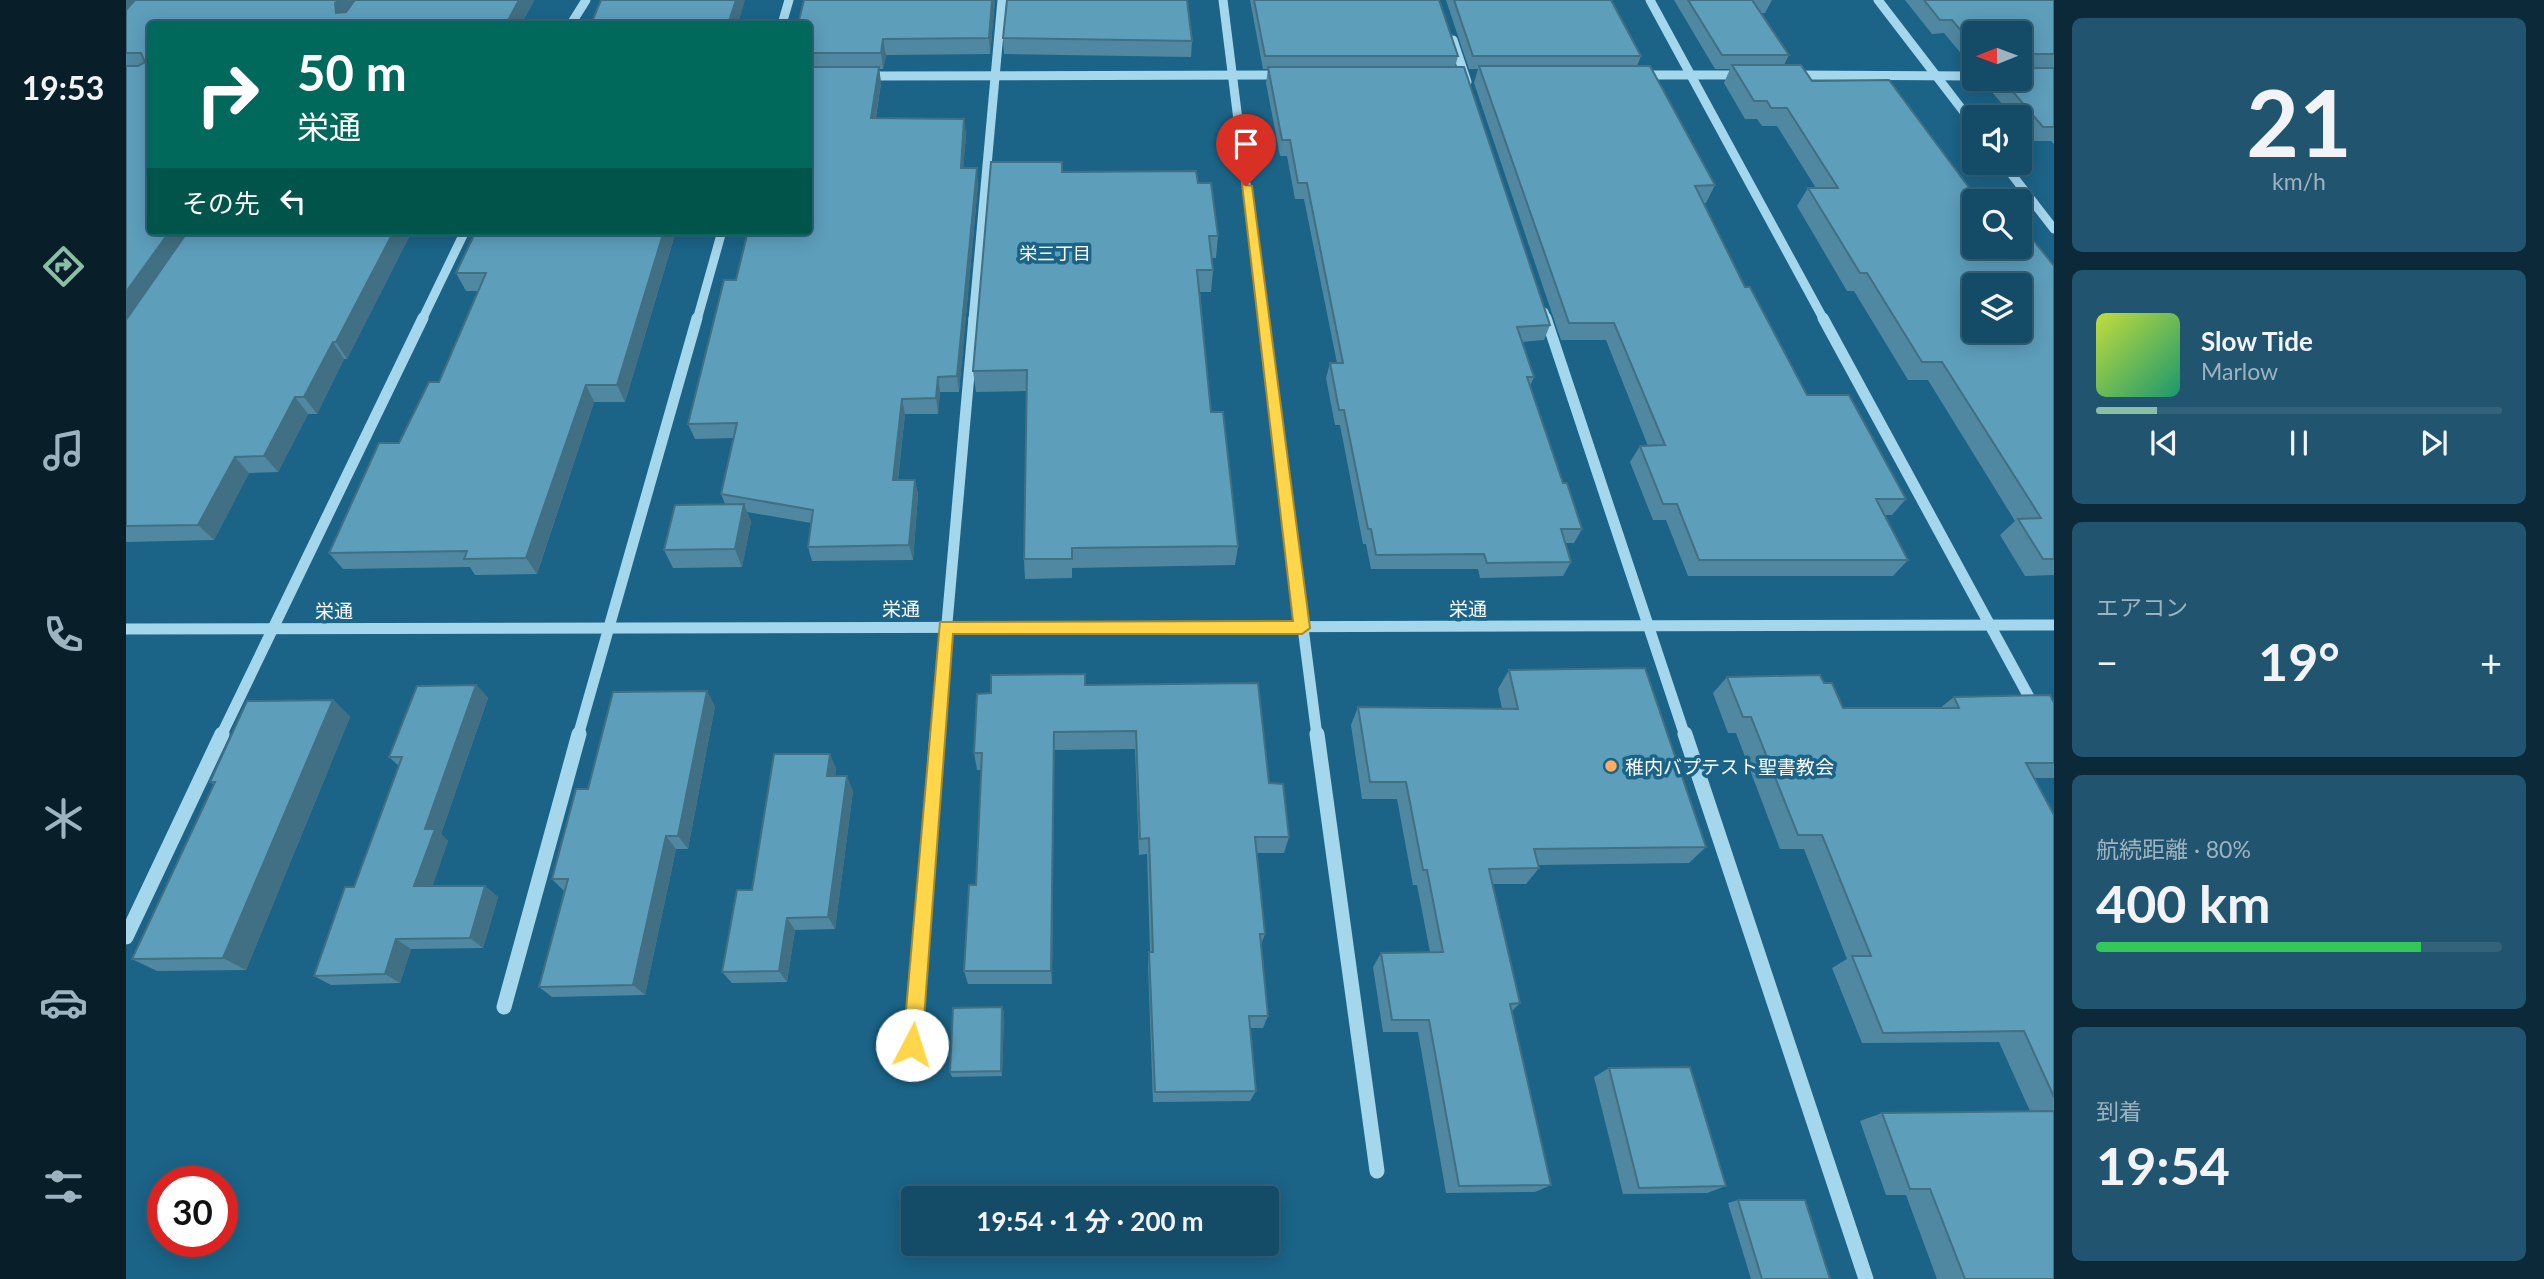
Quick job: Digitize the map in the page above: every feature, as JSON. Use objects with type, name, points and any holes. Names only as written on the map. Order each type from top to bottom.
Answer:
[{"type":"street","points":[[573,21],[586,0]]},
{"type":"street","points":[[783,21],[789,0]]},
{"type":"street","points":[[910,1073],[946,627],[1002,0]]},
{"type":"street","points":[[1223,0],[1302,628],[1377,1171]]},
{"type":"street","points":[[1650,0],[2041,719]]},
{"type":"street","points":[[1878,0],[1962,110]]},
{"type":"street","points":[[1448,25],[1472,75],[1469,89]]},
{"type":"street","points":[[849,76],[1287,75]]},
{"type":"street","points":[[1451,75],[1472,75]]},
{"type":"street","points":[[1624,75],[1758,75]]},
{"type":"street","points":[[1786,75],[1962,76]]},
{"type":"street","points":[[2012,175],[2054,229]]},
{"type":"street","points":[[126,937],[463,235]]},
{"type":"street","points":[[504,1007],[608,628],[721,235]]},
{"type":"street","points":[[1540,299],[1866,1279]]},
{"type":"street","name":"栄通","points":[[126,629],[2054,625]]},
{"type":"building","points":[[135,0],[338,0],[335,3],[336,13],[346,12],[355,0],[519,0],[508,21],[147,21],[147,235],[167,235],[126,292],[126,66],[138,66],[145,62],[141,53],[126,53],[126,10]]},
{"type":"building","points":[[601,0],[736,0],[729,21],[592,21]]},
{"type":"building","points":[[804,0],[992,0],[989,38],[883,39],[881,53],[812,53],[812,21],[799,21]]},
{"type":"building","points":[[1007,0],[1187,0],[1192,41],[1003,38]]},
{"type":"building","points":[[1254,0],[1439,0],[1458,56],[1265,56]]},
{"type":"building","points":[[1454,0],[1611,0],[1641,56],[1473,56]]},
{"type":"building","points":[[1688,0],[1752,0],[1789,55],[1722,55]]},
{"type":"building","points":[[1924,0],[2054,0],[2054,54],[2032,54],[2032,21],[1962,21],[1962,32],[1952,20],[1940,20]]},
{"type":"building","points":[[1732,65],[1801,65],[1812,81],[1889,80],[1970,189],[1962,189],[1962,259],[2032,259],[2032,238],[2054,266],[2054,559],[2043,559],[2018,519],[2041,518],[1942,362],[1922,362],[1867,273],[1860,273],[1808,188],[1838,188],[1787,108],[1771,108],[1767,101],[1754,101]]},
{"type":"building","points":[[1479,66],[1650,66],[1715,185],[1695,186],[1745,287],[1750,287],[1807,395],[1849,395],[1906,499],[1876,499],[1908,560],[1699,560],[1677,504],[1663,504],[1640,446],[1665,445],[1614,323],[1569,323]]},
{"type":"building","points":[[812,67],[879,67],[871,118],[964,119],[961,168],[977,168],[957,376],[938,377],[936,398],[902,399],[893,480],[915,480],[909,545],[808,547],[813,510],[721,494],[737,423],[688,424],[724,280],[736,280],[747,235],[812,235]]},
{"type":"building","points":[[1268,67],[1464,67],[1550,325],[1517,327],[1534,377],[1527,377],[1563,483],[1567,483],[1582,529],[1561,529],[1571,562],[1487,563],[1484,554],[1376,555],[1371,529],[1368,529],[1344,410],[1339,410],[1330,363],[1343,363],[1307,183],[1298,183],[1290,140],[1282,140]]},
{"type":"building","points":[[2032,68],[2054,68],[2054,127],[2043,127],[2032,114],[2032,105],[2024,105],[2012,91],[2032,91]]},
{"type":"building","points":[[991,162],[1062,162],[1062,172],[1196,171],[1198,183],[1211,183],[1218,236],[1209,236],[1213,270],[1197,270],[1211,412],[1223,412],[1238,546],[1072,548],[1072,559],[1024,559],[1027,370],[973,371]]},
{"type":"building","points":[[185,235],[392,235],[304,397],[295,397],[264,456],[235,457],[198,525],[126,526],[126,320]]},
{"type":"building","points":[[474,235],[663,235],[617,385],[586,385],[526,558],[464,559],[467,551],[329,553],[379,443],[399,443],[429,382],[439,382],[486,273],[456,273]]},
{"type":"building","points":[[744,504],[735,549],[664,550],[675,505]]},
{"type":"building","points":[[1645,668],[1706,847],[1534,849],[1539,868],[1489,869],[1520,1003],[1510,1004],[1551,1185],[1459,1186],[1429,1020],[1392,1020],[1381,953],[1443,952],[1427,870],[1423,870],[1406,782],[1370,782],[1358,707],[1518,709],[1509,670]]},
{"type":"building","points":[[1085,674],[1085,685],[1258,683],[1269,783],[1283,784],[1289,837],[1255,837],[1265,934],[1260,934],[1268,1016],[1249,1016],[1256,1091],[1155,1092],[1149,952],[1153,952],[1149,838],[1140,839],[1136,731],[1054,732],[1051,971],[964,971],[969,885],[976,885],[982,753],[974,753],[977,694],[991,693],[991,675]]},
{"type":"building","points":[[1820,675],[1824,683],[1832,683],[1843,708],[1959,708],[1954,697],[2050,695],[2054,703],[2054,763],[2026,763],[2054,815],[2054,1097],[2024,1031],[1883,1033],[1852,956],[1871,956],[1822,835],[1798,835],[1751,717],[1743,717],[1727,677]]},
{"type":"building","points":[[476,685],[425,829],[435,829],[414,886],[485,886],[470,938],[396,939],[385,974],[314,976],[345,887],[354,887],[402,757],[389,757],[417,686]]},
{"type":"building","points":[[707,691],[678,836],[666,836],[633,985],[539,987],[568,879],[552,879],[576,789],[588,789],[613,692]]},
{"type":"building","points":[[333,700],[223,958],[132,959],[215,782],[210,782],[247,701]]},
{"type":"building","points":[[774,754],[830,754],[827,776],[847,776],[828,917],[787,918],[779,971],[722,972],[737,890],[752,890]]},
{"type":"building","points":[[1002,1007],[1001,1071],[950,1072],[953,1008]]},
{"type":"building","points":[[1690,1067],[1726,1186],[1639,1188],[1609,1068]]},
{"type":"building","points":[[2054,1111],[2054,1279],[1965,1279],[1930,1189],[1910,1189],[1882,1113]]},
{"type":"building","points":[[1738,1200],[1805,1200],[1830,1279],[1762,1279]]},
{"type":"place","name":"稚内バプテスト聖書教会","points":[[1611,766]]},
{"type":"district","name":"栄三丁目","points":[[1055,253]]},
{"type":"route","points":[[912,1045],[946,627],[1302,628],[1246,186]]}]
